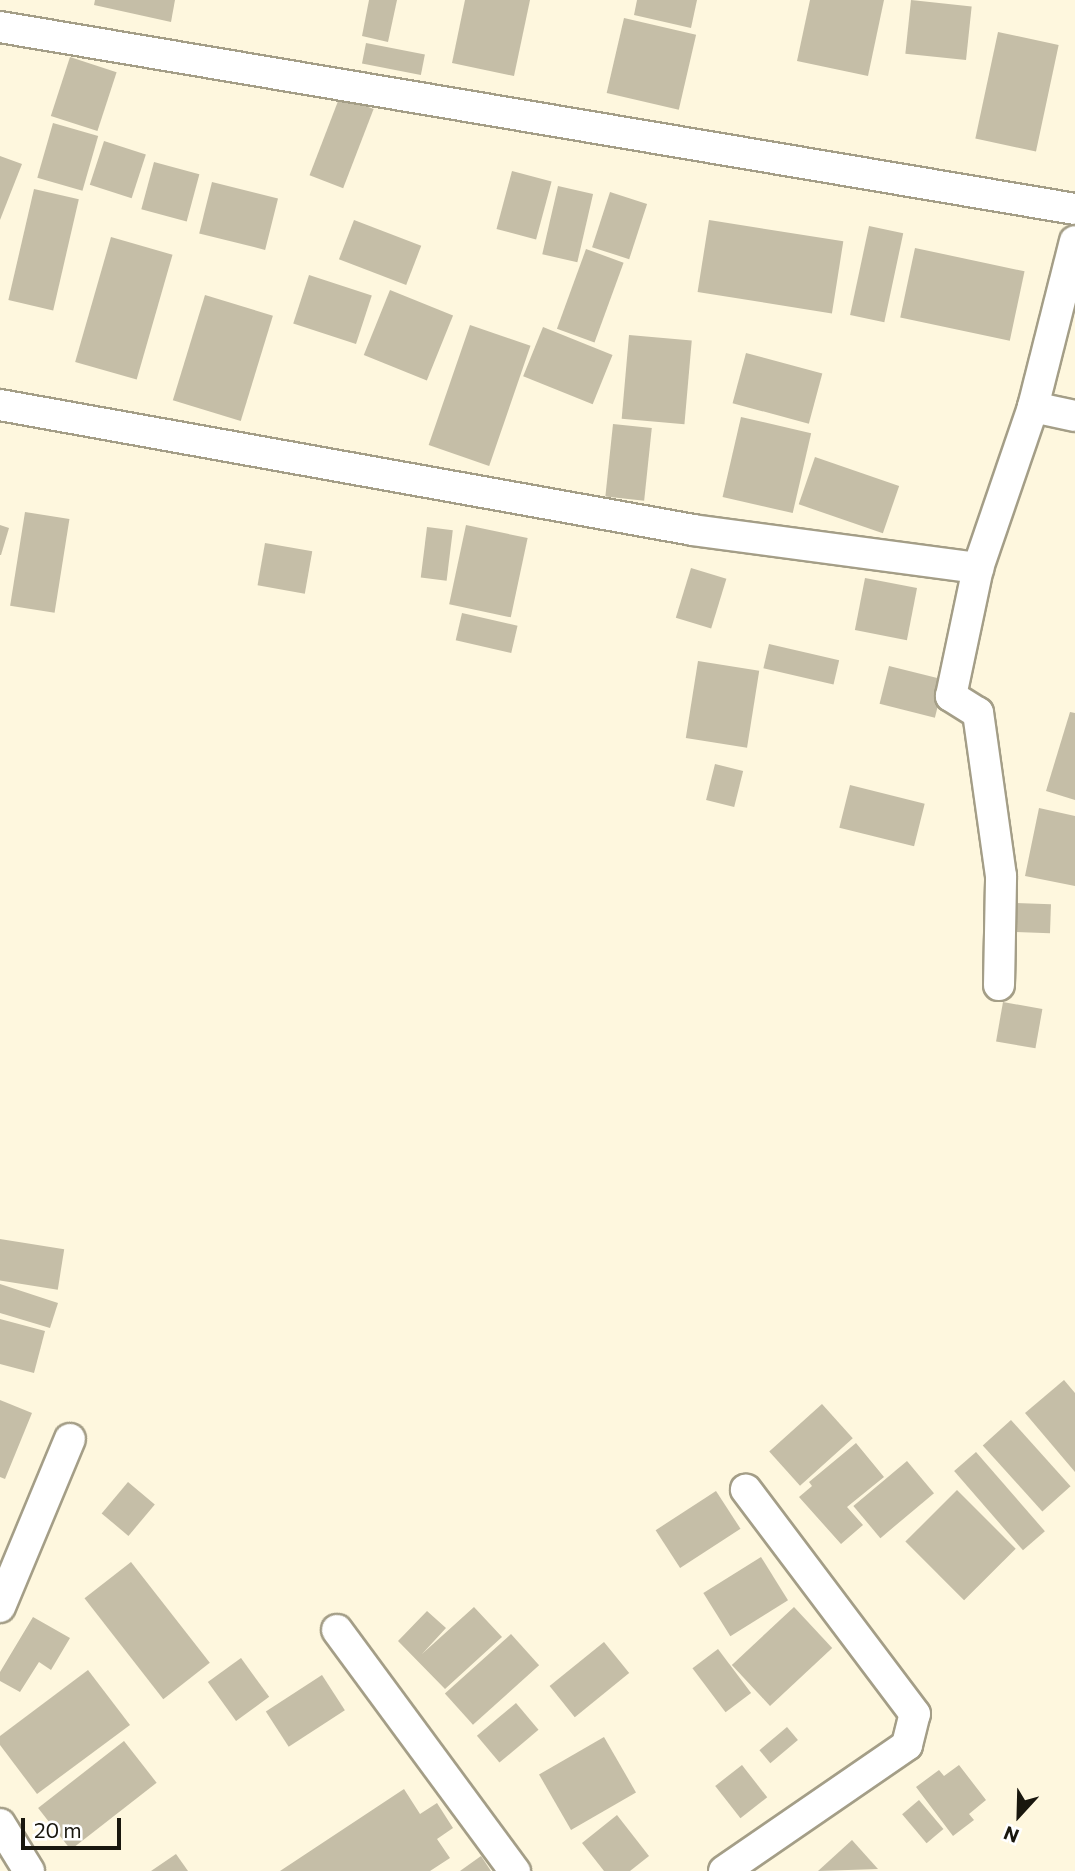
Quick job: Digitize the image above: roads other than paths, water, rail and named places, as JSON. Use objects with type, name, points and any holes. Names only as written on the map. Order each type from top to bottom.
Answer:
[{"type":"street","points":[[0,27],[1075,209]]},
{"type":"street","points":[[999,985],[1001,876],[978,713],[951,696],[978,568],[1033,407],[1075,241]]},
{"type":"street","points":[[0,405],[693,530],[978,568]]},
{"type":"street","points":[[1033,407],[1075,416]]},
{"type":"street","points":[[0,1608],[70,1439]]},
{"type":"street","points":[[724,1871],[906,1745],[915,1714],[746,1490]]},
{"type":"street","points":[[337,1630],[515,1871]]},
{"type":"street","points":[[0,1824],[29,1871]]}]
